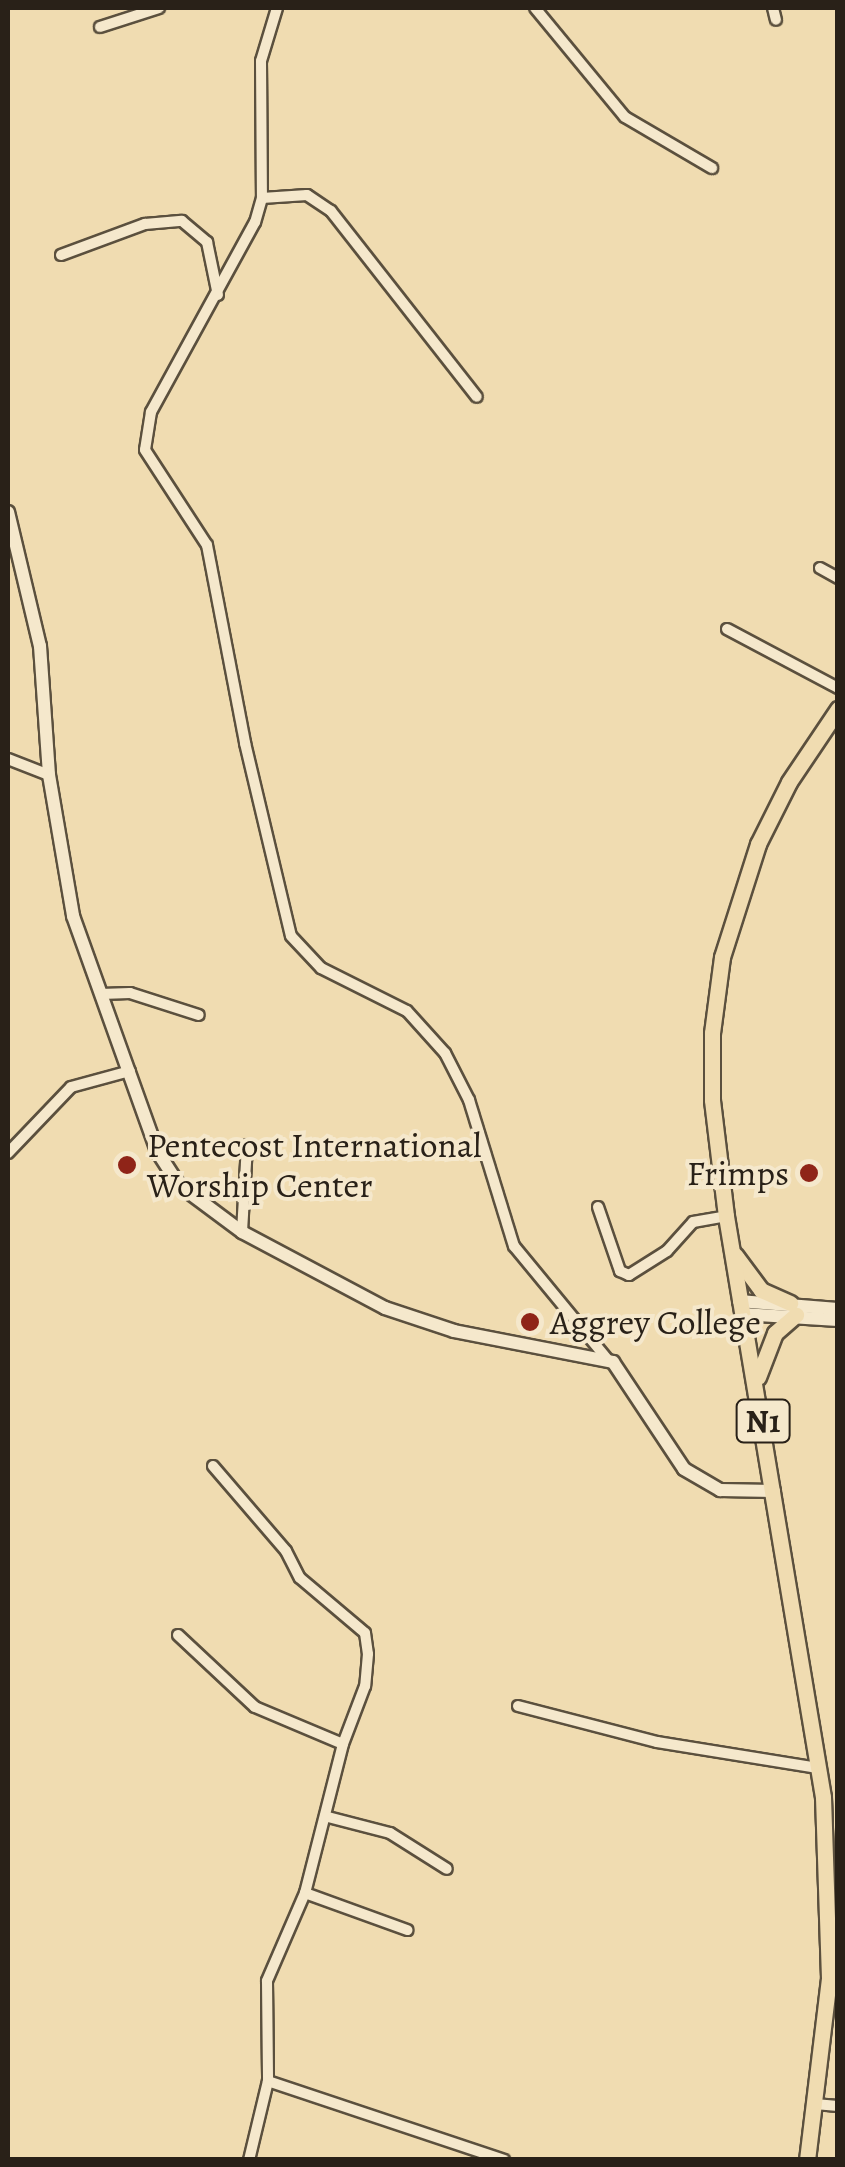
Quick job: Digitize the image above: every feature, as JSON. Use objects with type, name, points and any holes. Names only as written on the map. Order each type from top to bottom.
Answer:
[{"type":"highway","name":"N1","points":[[807,2160],[833,1978],[818,1768],[726,1216],[712,1100],[720,968],[771,815],[838,709]]},
{"type":"highway","points":[[733,1253],[761,1290],[794,1309],[766,1348],[757,1386]]},
{"type":"street","points":[[100,27],[159,8]]},
{"type":"street","points":[[535,8],[626,117],[712,168]]},
{"type":"street","points":[[773,8],[776,20]]},
{"type":"street","points":[[274,9],[261,61],[262,198],[218,296],[152,412],[144,442],[207,546],[292,936],[321,968],[407,1012],[445,1054],[469,1100],[514,1246],[608,1359],[684,1469],[720,1490],[774,1491]]},
{"type":"street","points":[[262,198],[306,196],[330,211],[476,397]]},
{"type":"street","points":[[61,254],[144,224],[182,221],[207,242],[218,296]]},
{"type":"street","points":[[8,512],[40,646],[49,776],[67,894],[157,1150],[179,1185],[242,1232],[400,1314],[454,1332],[608,1359]]},
{"type":"street","points":[[820,568],[838,578]]},
{"type":"street","points":[[727,629],[838,688]]},
{"type":"street","points":[[8,759],[49,776]]},
{"type":"street","points":[[101,994],[130,993],[199,1014]]},
{"type":"street","points":[[8,1153],[70,1087],[130,1071]]},
{"type":"street","points":[[242,1232],[247,1145]]},
{"type":"street","points":[[598,1207],[620,1271],[629,1275],[666,1252],[693,1222],[726,1216]]},
{"type":"street","points":[[741,1307],[838,1309]]},
{"type":"street","points":[[794,1309],[838,1320]]},
{"type":"street","points":[[213,1466],[286,1551],[300,1578],[365,1634],[366,1686],[343,1744],[328,1817],[305,1894],[267,1982],[268,2082],[249,2160]]},
{"type":"street","points":[[178,1636],[256,1707],[343,1744]]},
{"type":"street","points":[[518,1706],[657,1742],[818,1768]]},
{"type":"street","points":[[328,1817],[390,1834],[447,1869]]},
{"type":"street","points":[[305,1894],[407,1930]]},
{"type":"street","points":[[268,2082],[504,2160]]},
{"type":"street","points":[[816,2104],[838,2106]]},
{"type":"place","name":"Pentecost International Worship Center","points":[[127,1165]]},
{"type":"place","name":"Frimps","points":[[809,1173]]},
{"type":"place","name":"Aggrey College","points":[[530,1322]]}]
